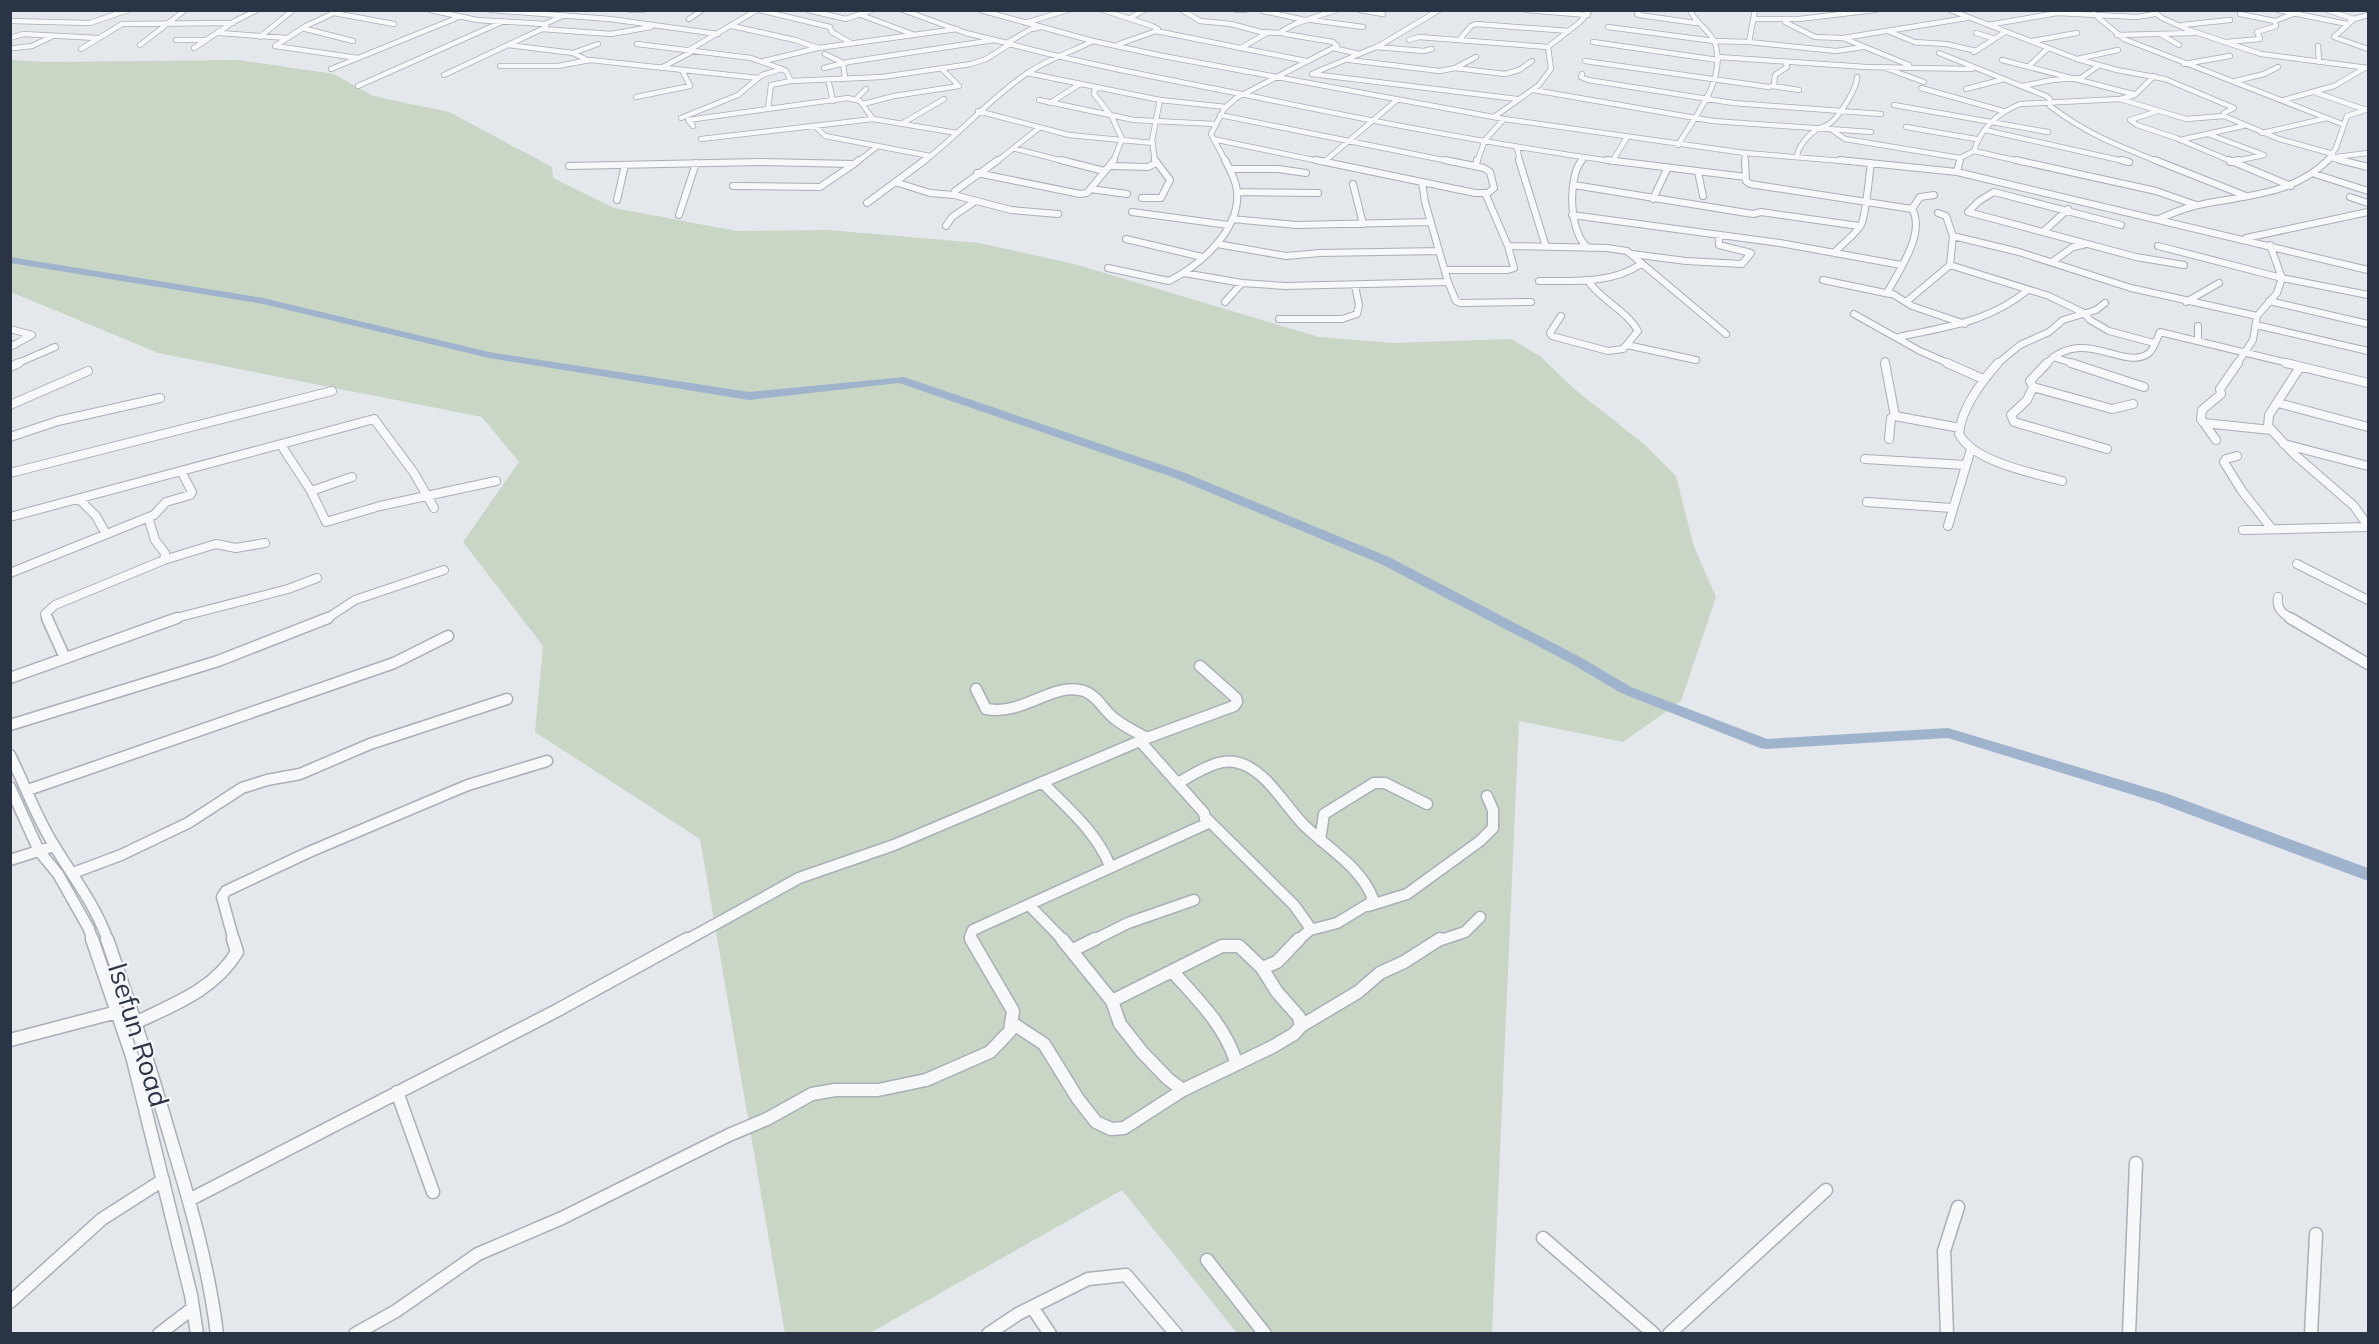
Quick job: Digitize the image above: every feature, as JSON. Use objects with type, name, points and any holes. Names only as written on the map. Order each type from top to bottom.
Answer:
[{"type":"street","points":[[10,21],[94,22],[128,10]]},
{"type":"street","points":[[140,45],[185,10]]},
{"type":"street","points":[[194,48],[256,10]]},
{"type":"street","points":[[260,37],[293,10]]},
{"type":"street","points":[[340,10],[302,28],[273,46],[361,58]]},
{"type":"street","points":[[430,10],[459,17],[618,34],[638,32],[653,26]]},
{"type":"street","points":[[444,75],[508,45],[572,10]]},
{"type":"street","points":[[630,10],[643,10]]},
{"type":"street","points":[[689,19],[702,10]]},
{"type":"street","points":[[661,68],[758,10],[825,25],[851,43]]},
{"type":"street","points":[[808,10],[846,19],[872,10]]},
{"type":"street","points":[[903,10],[957,30],[1009,44],[1240,95],[1517,148],[1667,169],[1746,177]]},
{"type":"street","points":[[980,10],[1093,41],[1118,44],[1272,78],[1504,119],[1744,153],[1957,172],[2368,270]]},
{"type":"street","points":[[1023,23],[1068,10]]},
{"type":"street","points":[[1103,10],[1152,26],[1158,29],[1156,32]]},
{"type":"street","points":[[1130,18],[1144,10]]},
{"type":"street","points":[[1108,268],[1169,281],[1184,273],[1217,244],[1230,222],[1237,192],[1230,169],[1211,134],[1215,124],[1226,107],[1240,95],[1337,45],[1333,42],[1283,33],[1267,33],[1231,24],[1200,21],[1182,10]]},
{"type":"street","points":[[1236,10],[1245,10]]},
{"type":"street","points":[[1283,33],[1283,30],[1336,10]]},
{"type":"street","points":[[1360,10],[1383,14]]},
{"type":"street","points":[[1296,82],[1376,47],[1439,10]]},
{"type":"street","points":[[1526,10],[1589,13]]},
{"type":"street","points":[[1640,10],[1637,14],[1639,15],[1696,23]]},
{"type":"street","points":[[1678,145],[1706,99],[1714,81],[1719,59],[1714,41],[1696,23],[1690,10]]},
{"type":"street","points":[[1749,42],[1755,10]]},
{"type":"street","points":[[1826,10],[1838,16]]},
{"type":"street","points":[[1754,19],[1785,22],[1875,10]]},
{"type":"street","points":[[1950,10],[2047,49],[2098,66],[2154,76],[2234,108],[2223,112],[2224,116]]},
{"type":"street","points":[[2278,10],[2347,24]]},
{"type":"street","points":[[2327,10],[2354,19]]},
{"type":"street","points":[[492,11],[610,19],[718,34]]},
{"type":"street","points":[[1263,11],[1307,20],[1363,27]]},
{"type":"street","points":[[1515,26],[1530,11]]},
{"type":"street","points":[[1988,25],[2057,13],[2096,12],[2104,15],[2138,16],[2153,12],[2180,26],[2261,54],[2367,68]]},
{"type":"street","points":[[2096,12],[2117,35],[2184,64],[2234,81],[2342,124]]},
{"type":"street","points":[[334,13],[394,24]]},
{"type":"street","points":[[1409,40],[1415,37],[1460,39],[1548,47],[1589,13]]},
{"type":"street","points":[[2240,14],[2275,21],[2293,14]]},
{"type":"street","points":[[861,15],[914,35]]},
{"type":"street","points":[[2368,15],[2354,19],[2334,37],[2368,49]]},
{"type":"street","points":[[331,69],[459,17]]},
{"type":"street","points":[[1785,22],[1818,38],[1843,38],[1969,18]]},
{"type":"street","points":[[2180,26],[2230,20]]},
{"type":"street","points":[[358,86],[504,21]]},
{"type":"street","points":[[2227,42],[2260,39],[2257,32],[2276,26],[2275,21]]},
{"type":"street","points":[[10,38],[23,34],[42,22]]},
{"type":"street","points":[[81,49],[122,24],[233,23]]},
{"type":"street","points":[[1460,39],[1472,25],[1569,31]]},
{"type":"street","points":[[732,26],[795,40],[818,48]]},
{"type":"street","points":[[1608,27],[1714,41],[1749,42],[1836,51],[1863,47]]},
{"type":"street","points":[[302,28],[353,41]]},
{"type":"street","points":[[768,109],[771,85],[828,78],[882,77],[977,63],[1031,29],[1040,28]]},
{"type":"street","points":[[763,61],[818,48],[957,30]]},
{"type":"street","points":[[1886,30],[1915,42],[1946,44],[1975,51],[1992,38],[2005,32]]},
{"type":"street","points":[[1118,44],[1156,32],[1306,61]]},
{"type":"street","points":[[220,33],[286,38]]},
{"type":"street","points":[[1241,48],[1267,33]]},
{"type":"street","points":[[1976,33],[1992,38]]},
{"type":"street","points":[[2030,42],[2077,33]]},
{"type":"street","points":[[2117,35],[2199,33]]},
{"type":"street","points":[[23,34],[97,38]]},
{"type":"street","points":[[2160,34],[2179,45]]},
{"type":"street","points":[[14,48],[29,46],[53,36]]},
{"type":"street","points":[[1843,38],[1920,68]]},
{"type":"street","points":[[176,40],[206,40]]},
{"type":"street","points":[[824,68],[843,63],[994,40]]},
{"type":"street","points":[[867,203],[930,156],[978,111],[1028,73],[1093,41]]},
{"type":"street","points":[[1485,46],[1490,41]]},
{"type":"street","points":[[1593,42],[1719,59],[1978,69]]},
{"type":"street","points":[[573,53],[598,44]]},
{"type":"street","points":[[637,44],[763,61],[786,71],[791,81]]},
{"type":"street","points":[[508,45],[573,53],[587,60]]},
{"type":"street","points":[[2318,46],[2319,62]]},
{"type":"street","points":[[1376,47],[1424,51],[1432,49]]},
{"type":"street","points":[[1494,117],[1533,90],[1551,69],[1548,47]]},
{"type":"street","points":[[1333,48],[1359,54]]},
{"type":"street","points":[[2029,66],[2047,49]]},
{"type":"street","points":[[2077,59],[2118,50]]},
{"type":"street","points":[[1939,53],[2046,96],[2050,99],[2050,106],[2056,112],[2086,132],[2246,196]]},
{"type":"street","points":[[825,54],[843,63]]},
{"type":"street","points":[[2184,64],[2230,56]]},
{"type":"street","points":[[1348,60],[1440,71],[1455,68],[1476,57]]},
{"type":"street","points":[[500,66],[558,66],[587,60],[758,78]]},
{"type":"street","points":[[2002,60],[2135,95]]},
{"type":"street","points":[[1455,68],[1508,73],[1519,70],[1532,61]]},
{"type":"street","points":[[1585,61],[1697,76],[1714,81],[1799,90]]},
{"type":"street","points":[[1772,86],[1775,75],[1787,67],[1786,62]]},
{"type":"street","points":[[843,63],[845,78]]},
{"type":"street","points":[[2022,86],[2088,75],[2098,66]]},
{"type":"street","points":[[1883,67],[1948,97],[2003,111]]},
{"type":"street","points":[[2234,81],[2264,74],[2278,67]]},
{"type":"street","points":[[2281,100],[2334,86],[2367,68]]},
{"type":"street","points":[[681,118],[738,95],[758,78],[782,69]]},
{"type":"street","points":[[863,104],[894,96],[959,86],[942,69]]},
{"type":"street","points":[[636,97],[690,86],[682,70]]},
{"type":"street","points":[[1028,73],[1160,100],[1226,107]]},
{"type":"street","points":[[1312,74],[1517,99]]},
{"type":"street","points":[[1582,74],[1581,77],[1588,80],[1706,99],[1776,108],[1800,107],[1881,114]]},
{"type":"street","points":[[1797,156],[1798,150],[1816,129],[1829,124],[1840,111],[1857,86],[1857,76]]},
{"type":"street","points":[[1974,151],[1977,139],[1991,121],[2003,111],[2020,104],[2120,99],[2135,95],[2154,76]]},
{"type":"street","points":[[828,78],[833,101]]},
{"type":"street","points":[[1966,88],[2005,79]]},
{"type":"street","points":[[1050,103],[1080,84]]},
{"type":"street","points":[[977,173],[1080,194],[1090,189],[1110,166],[1120,150],[1122,135],[1112,117],[1094,94],[1095,89],[1100,88]]},
{"type":"street","points":[[693,126],[688,120],[856,99],[866,89]]},
{"type":"street","points":[[1533,90],[1693,119],[1871,132]]},
{"type":"street","points":[[2314,92],[2367,110]]},
{"type":"street","points":[[1948,97],[1943,100],[1959,106]]},
{"type":"street","points":[[856,99],[863,104],[873,119]]},
{"type":"street","points":[[903,123],[944,99]]},
{"type":"street","points":[[2120,99],[2191,120],[2224,116],[2262,133],[2368,167]]},
{"type":"street","points":[[1039,100],[1112,117],[1215,124]]},
{"type":"street","points":[[1144,213],[1162,197],[1170,180],[1167,173],[1156,163],[1153,143],[1154,121],[1161,104],[1160,100]]},
{"type":"street","points":[[1325,161],[1397,100]]},
{"type":"street","points":[[1894,105],[2048,132]]},
{"type":"street","points":[[2159,219],[2196,205],[2291,186],[2315,174],[2332,156],[2340,141],[2342,124],[2347,116],[2367,110]]},
{"type":"street","points":[[978,111],[1039,129],[1120,143],[1153,143]]},
{"type":"street","points":[[2158,111],[2130,120],[2136,126],[2180,140],[2291,186]]},
{"type":"street","points":[[1213,139],[1485,193],[1494,188],[1490,172],[1476,166],[1220,116]]},
{"type":"street","points":[[2262,133],[2327,118]]},
{"type":"street","points":[[701,139],[873,119],[957,133]]},
{"type":"street","points":[[1476,166],[1478,152],[1504,119]]},
{"type":"street","points":[[815,126],[825,136],[930,156]]},
{"type":"street","points":[[2180,140],[2243,126]]},
{"type":"street","points":[[1906,127],[1977,139]]},
{"type":"street","points":[[954,195],[955,191],[977,173],[1016,149],[1039,129]]},
{"type":"street","points":[[1832,130],[1845,139],[1960,158],[1974,151],[2156,191],[2196,205]]},
{"type":"street","points":[[1985,130],[2129,162]]},
{"type":"street","points":[[2208,134],[2264,155],[2230,162]]},
{"type":"street","points":[[1612,162],[1627,137]]},
{"type":"street","points":[[734,186],[820,187],[826,185],[878,146]]},
{"type":"street","points":[[1517,148],[1521,173],[1542,227],[1546,247]]},
{"type":"street","points":[[1016,149],[1104,171]]},
{"type":"street","points":[[1744,153],[1747,182],[1912,209]]},
{"type":"street","points":[[2332,156],[2368,153]]},
{"type":"street","points":[[1584,158],[1578,166],[1572,215],[1584,245],[1589,248]]},
{"type":"street","points":[[1957,172],[1960,158]]},
{"type":"street","points":[[679,215],[696,163]]},
{"type":"street","points":[[1110,166],[1148,167],[1156,163]]},
{"type":"street","points":[[1834,253],[1862,224],[1869,190],[1871,163]]},
{"type":"street","points":[[569,165],[854,164]]},
{"type":"street","points":[[617,200],[625,165]]},
{"type":"street","points":[[1230,169],[1278,169],[1306,173]]},
{"type":"street","points":[[1653,199],[1667,169]]},
{"type":"street","points":[[1698,172],[1703,196]]},
{"type":"street","points":[[2315,174],[2368,191]]},
{"type":"street","points":[[895,182],[1011,210],[1058,214]]},
{"type":"street","points":[[1422,182],[1421,188],[1448,282],[1456,301],[1460,303],[1531,302]]},
{"type":"street","points":[[1353,184],[1364,224]]},
{"type":"street","points":[[1574,185],[1753,214],[1761,212],[1859,226]]},
{"type":"street","points":[[1090,189],[1127,194]]},
{"type":"street","points":[[1237,192],[1318,194]]},
{"type":"street","points":[[2121,225],[1994,192],[1979,201],[1968,212],[2136,257],[2184,265]]},
{"type":"street","points":[[1446,270],[1510,270],[1514,268],[1508,246],[1485,193]]},
{"type":"street","points":[[1912,209],[1919,196],[1934,195]]},
{"type":"street","points":[[2350,197],[2368,203]]},
{"type":"street","points":[[1142,198],[1158,200]]},
{"type":"street","points":[[946,226],[952,217],[974,202]]},
{"type":"street","points":[[2043,232],[2065,211],[2084,202]]},
{"type":"street","points":[[1890,294],[1890,287],[1912,247],[1915,214],[1912,209]]},
{"type":"street","points":[[1132,212],[1230,222],[1296,225],[1431,222]]},
{"type":"street","points":[[2243,239],[2306,225],[2343,220],[2368,212]]},
{"type":"street","points":[[1906,302],[1950,265],[1953,236],[1946,216],[1938,213]]},
{"type":"street","points":[[1572,215],[1719,235],[1901,265]]},
{"type":"street","points":[[1508,246],[1617,249],[1632,254],[1698,262],[1742,264],[1751,253],[1719,245],[1719,235]]},
{"type":"street","points":[[1953,236],[2052,262],[2131,288],[2257,316]]},
{"type":"street","points":[[1126,239],[1202,257]]},
{"type":"street","points":[[1217,244],[1286,256],[1320,253],[1439,251]]},
{"type":"street","points":[[2052,262],[2073,247],[2091,245]]},
{"type":"street","points":[[2216,440],[2201,419],[2202,410],[2221,394],[2220,390],[2253,340],[2257,316],[2277,293],[2282,278],[2270,245]]},
{"type":"street","points":[[2158,246],[2282,278],[2368,295]]},
{"type":"street","points":[[1632,254],[1726,334]]},
{"type":"street","points":[[1539,281],[1587,280],[1629,272],[1641,264]]},
{"type":"street","points":[[1950,265],[2068,303],[2109,331],[2154,343]]},
{"type":"street","points":[[1184,273],[1242,284],[1355,286],[1448,282]]},
{"type":"street","points":[[1561,316],[1550,333],[1557,338],[1608,351],[1619,350],[1627,345],[1638,331],[1628,319],[1597,294],[1587,280]]},
{"type":"street","points":[[1823,280],[1890,294],[1936,315],[1965,324]]},
{"type":"street","points":[[2186,302],[2219,283]]},
{"type":"street","points":[[1225,302],[1242,284]]},
{"type":"street","points":[[1279,319],[1342,319],[1356,314],[1358,309],[1355,286]]},
{"type":"street","points":[[1899,337],[1965,324],[1995,314],[2028,290]]},
{"type":"street","points":[[2269,301],[2368,324]]},
{"type":"street","points":[[2062,481],[1992,459],[1971,449],[1961,440],[1960,428],[1983,379],[2020,345],[2059,328],[2063,320],[2096,310],[2105,303]]},
{"type":"street","points":[[1854,314],[1946,364],[1983,379]]},
{"type":"street","points":[[2256,325],[2368,351]]},
{"type":"street","points":[[2198,326],[2198,341]]},
{"type":"street","points":[[10,330],[32,335],[10,346]]},
{"type":"street","points":[[2107,449],[2014,422],[2011,415],[2026,400],[2033,387],[2032,379],[2053,357],[2086,347],[2120,356],[2141,357],[2151,352],[2160,332],[2368,383]]},
{"type":"street","points":[[1627,345],[1696,360]]},
{"type":"street","points":[[10,367],[55,347]]},
{"type":"street","points":[[2053,357],[2144,387]]},
{"type":"street","points":[[1885,361],[1895,416]]},
{"type":"street","points":[[2243,530],[2368,527],[2367,518],[2284,444],[2268,426],[2268,419],[2300,367]]},
{"type":"street","points":[[10,405],[88,371]]},
{"type":"street","points":[[2033,387],[2112,409],[2133,404]]},
{"type":"street","points":[[10,473],[332,391]]},
{"type":"street","points":[[10,437],[48,423],[160,398]]},
{"type":"street","points":[[2278,403],[2368,427]]},
{"type":"street","points":[[1895,416],[1960,428]]},
{"type":"street","points":[[1889,439],[1891,418],[1895,416]]},
{"type":"street","points":[[10,517],[281,446],[374,419],[428,495],[434,508]]},
{"type":"street","points":[[2204,423],[2271,430]]},
{"type":"street","points":[[2284,444],[2368,466]]},
{"type":"street","points":[[281,446],[311,491],[326,522],[428,495],[496,481]]},
{"type":"street","points":[[1948,526],[1971,449]]},
{"type":"street","points":[[2236,456],[2224,462],[2242,491],[2272,529]]},
{"type":"street","points":[[1865,459],[1965,465]]},
{"type":"street","points":[[10,573],[154,515],[166,502],[192,492],[181,471]]},
{"type":"street","points":[[311,491],[352,477]]},
{"type":"street","points":[[80,500],[96,516],[106,534]]},
{"type":"street","points":[[1867,502],[1952,508]]},
{"type":"street","points":[[148,517],[155,540],[165,553],[164,560]]},
{"type":"street","points":[[64,658],[52,633],[46,611],[55,605],[164,560],[216,544],[236,548],[265,543]]},
{"type":"street","points":[[2297,564],[2368,600]]},
{"type":"street","points":[[10,725],[218,661],[327,619],[355,600],[444,570]]},
{"type":"street","points":[[10,678],[173,619],[288,589],[317,578]]},
{"type":"street","points":[[2278,597],[2277,604],[2283,614],[2368,664]]},
{"type":"street","points":[[28,790],[394,663],[448,636]]},
{"type":"street","points":[[189,1200],[566,1005],[799,878],[894,845],[1143,740],[1233,706],[1237,702],[1236,698],[1200,666]]},
{"type":"street","points":[[976,689],[986,709],[995,712],[1022,708],[1042,697],[1060,692],[1082,690],[1088,693],[1113,717],[1143,740],[1207,819],[1294,905],[1311,929]]},
{"type":"street","points":[[73,873],[122,855],[189,823],[242,788],[267,780],[300,774],[370,744],[507,699]]},
{"type":"street","name":"Isefun Road","points":[[10,755],[54,846],[73,873],[102,924],[137,1022],[189,1200],[213,1302],[217,1334]]},
{"type":"street","points":[[137,1022],[192,996],[220,975],[233,961],[237,952],[222,897],[226,891],[309,852],[468,785],[547,761]]},
{"type":"street","points":[[1179,782],[1221,763],[1234,761],[1245,765],[1266,781],[1302,824],[1338,854],[1372,893],[1373,899],[1368,906]]},
{"type":"street","points":[[1042,782],[1096,839],[1106,854],[1110,866]]},
{"type":"street","points":[[1320,840],[1324,814],[1374,783],[1385,783],[1427,804]]},
{"type":"street","name":"Isefun Road","points":[[10,787],[39,851],[58,874],[89,929],[132,1056],[193,1308],[197,1334]]},
{"type":"street","points":[[1262,968],[1269,967],[1284,957],[1311,929],[1334,924],[1368,906],[1407,894],[1480,842],[1493,828],[1493,810],[1487,796]]},
{"type":"street","points":[[355,1334],[396,1311],[478,1254],[562,1218],[729,1135],[767,1119],[812,1094],[835,1090],[878,1090],[926,1080],[990,1052],[1010,1031],[1012,1023],[1010,1003],[975,950],[970,937],[973,930],[1110,866],[1132,860],[1200,828],[1206,824],[1207,819]]},
{"type":"street","points":[[10,860],[54,846]]},
{"type":"street","points":[[1073,950],[1128,923],[1194,900]]},
{"type":"street","points":[[1029,905],[1073,950],[1112,1001],[1120,1024],[1142,1052],[1168,1079],[1183,1090]]},
{"type":"street","points":[[1012,1023],[1044,1044],[1078,1099],[1096,1122],[1111,1129],[1124,1128],[1183,1090],[1294,1034],[1301,1026],[1358,993],[1380,973],[1404,962],[1440,939],[1464,932],[1480,917]]},
{"type":"street","points":[[1112,1001],[1173,972],[1215,948],[1231,944],[1239,946],[1262,968],[1277,992],[1299,1017],[1301,1026]]},
{"type":"street","points":[[1173,972],[1216,1024],[1233,1049],[1236,1062]]},
{"type":"street","points":[[10,1040],[117,1012]]},
{"type":"street","points":[[397,1092],[433,1192]]},
{"type":"street","points":[[2129,1334],[2136,1163]]},
{"type":"street","points":[[10,1302],[102,1219],[163,1180]]},
{"type":"street","points":[[1669,1334],[1826,1190]]},
{"type":"street","points":[[1947,1334],[1944,1251],[1958,1207]]},
{"type":"street","points":[[2311,1334],[2316,1234]]},
{"type":"street","points":[[1543,1238],[1654,1334]]},
{"type":"street","points":[[1207,1260],[1265,1334]]},
{"type":"street","points":[[988,1334],[1032,1307],[1088,1279],[1126,1275],[1176,1334]]},
{"type":"street","points":[[1032,1307],[1050,1334]]},
{"type":"street","points":[[159,1334],[193,1308]]},
{"type":"green space","points":[[10,60],[46,62],[238,60],[334,74],[373,96],[449,112],[552,167],[553,178],[614,208],[737,231],[828,230],[979,243],[1074,264],[1319,337],[1393,343],[1511,339],[1540,356],[1573,388],[1645,445],[1676,476],[1694,547],[1716,597],[1681,701],[1623,742],[1519,721],[1492,1333],[1237,1333],[1122,1190],[870,1333],[785,1333],[700,839],[535,732],[543,646],[463,542],[519,462],[482,417],[158,353],[11,292]]},
{"type":"waterway","points":[[10,260],[263,301],[489,355],[749,396],[900,379],[1179,475],[1386,561],[1577,661],[1626,690],[1766,744],[1948,733],[2162,798],[2368,875]]}]
